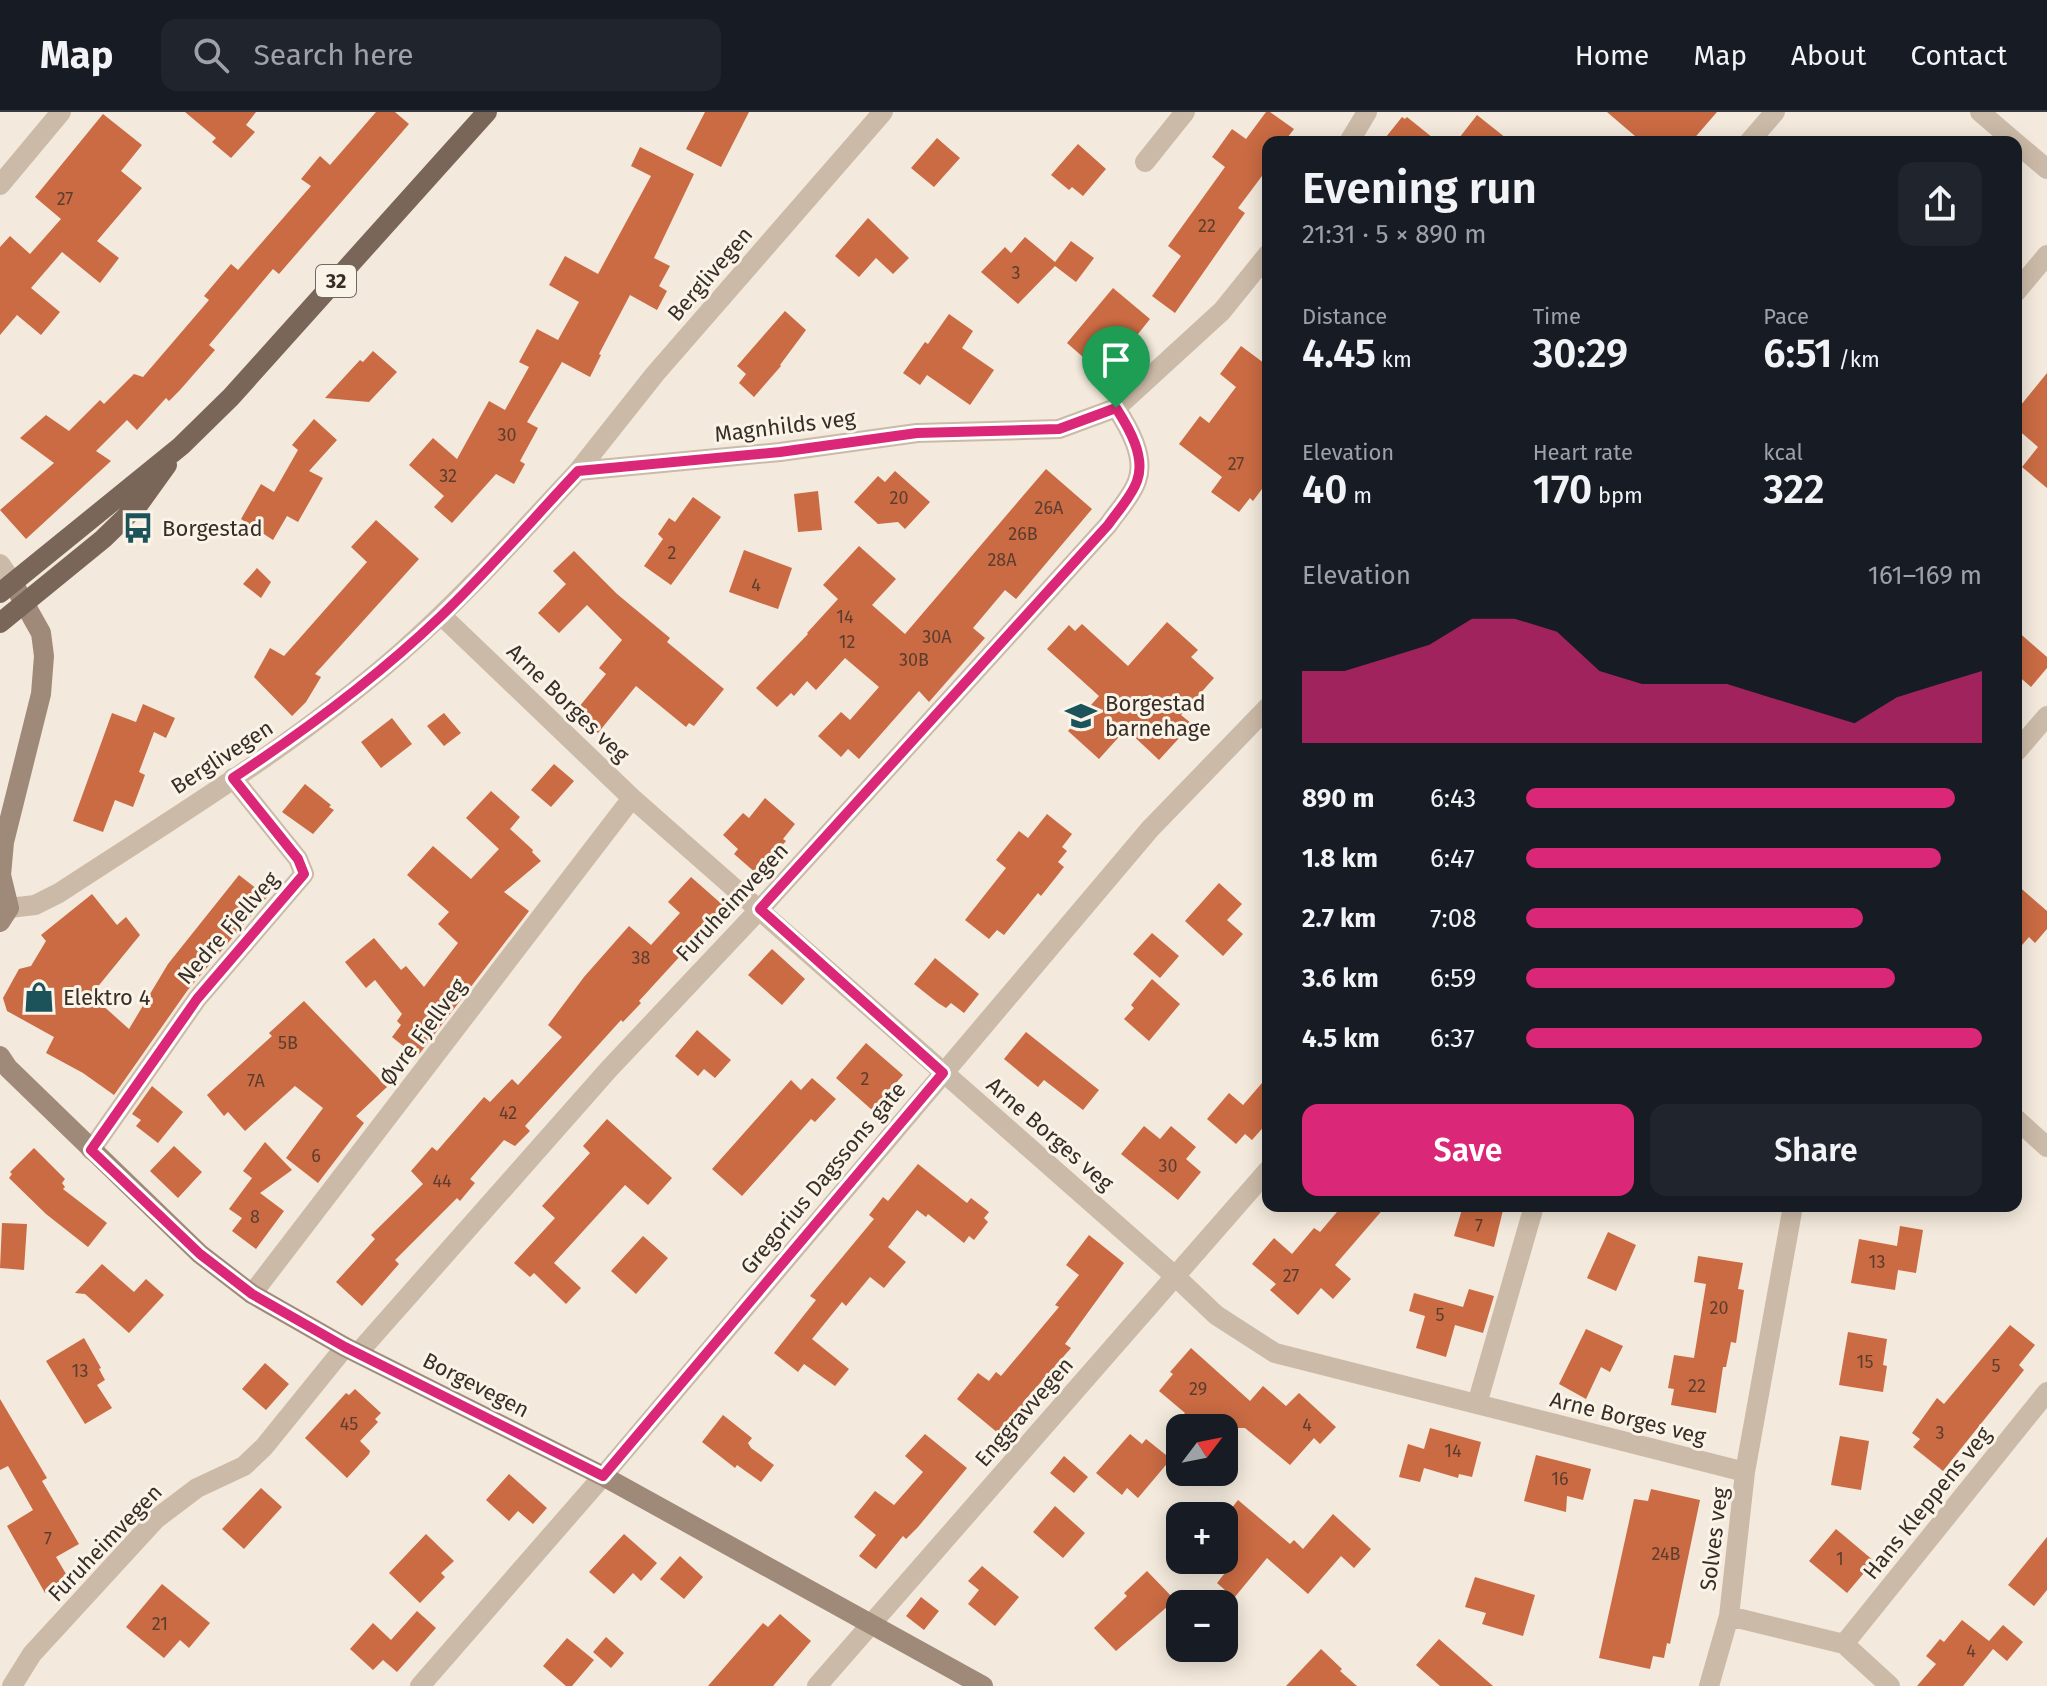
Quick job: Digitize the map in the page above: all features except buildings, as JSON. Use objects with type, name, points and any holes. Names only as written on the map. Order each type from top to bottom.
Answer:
[{"type":"main road","name":"32","points":[[6,588],[181,446],[284,339],[487,112]]},
{"type":"main road","name":"32","points":[[0,623],[103,539],[139,504],[181,446]]},
{"type":"street","points":[[0,185],[61,112]]},
{"type":"street","name":"Berglivegen","points":[[578,471],[655,374],[883,112]]},
{"type":"street","points":[[1145,162],[1185,112]]},
{"type":"street","points":[[1353,136],[1367,112]]},
{"type":"street","points":[[1754,136],[1775,112]]},
{"type":"street","points":[[1980,112],[2009,136]]},
{"type":"street","points":[[2022,147],[2047,169]]},
{"type":"street","points":[[2022,285],[2047,255]]},
{"type":"street","points":[[1116,408],[1222,311],[1262,261]]},
{"type":"street","name":"Magnhilds veg","points":[[578,471],[780,452],[917,433],[1059,429],[1116,408]]},
{"type":"street","name":"Furuheimvegen","points":[[10,1686],[32,1654],[156,1519],[177,1500],[244,1466],[254,1457],[760,909],[1108,525],[1137,481],[1134,443],[1116,408]]},
{"type":"street","points":[[442,616],[578,471]]},
{"type":"street","points":[[0,564],[6,588],[27,604],[41,633],[44,656],[41,694],[4,842],[1,875],[5,915]]},
{"type":"street","name":"Berglivegen","points":[[5,915],[59,893],[291,740],[442,616]]},
{"type":"street","name":"Arne Borges veg","points":[[442,616],[632,798],[1216,1315],[1275,1353],[1745,1472]]},
{"type":"street","name":"Gregorius Dagssons gate","points":[[420,1686],[603,1476],[1150,829],[1262,713]]},
{"type":"street","points":[[2022,745],[2047,716]]},
{"type":"street","name":"Nedre Fjellveg","points":[[91,1150],[197,999],[304,874],[298,859],[233,778]]},
{"type":"street","name":"Øvre Fjellveg","points":[[252,1294],[632,798]]},
{"type":"street","name":"Borgevegen","points":[[0,1056],[8,1068],[200,1254],[252,1294],[352,1350],[603,1476],[983,1686]]},
{"type":"street","points":[[2022,1124],[2047,1147]]},
{"type":"street","name":"Enggravvegen","points":[[817,1686],[1262,1177]]},
{"type":"street","points":[[1477,1404],[1532,1212]]},
{"type":"street","name":"Solves veg","points":[[1709,1686],[1729,1616],[1745,1472],[1792,1212]]},
{"type":"street","name":"Hans Kleppens veg","points":[[1844,1644],[2047,1392]]},
{"type":"street","points":[[1729,1616],[1844,1644],[1890,1686]]},
{"type":"street","points":[[0,1675],[10,1686]]},
{"type":"place","name":"Borgestad","points":[[138,528]]},
{"type":"place","name":"Borgestad barnehage","points":[[1081,716]]},
{"type":"place","name":"Elektro 4","points":[[39,997]]},
{"type":"route","points":[[1116,408],[1130,431],[1137,455],[1137,481],[1108,525],[760,909],[943,1073],[603,1476],[345,1347],[252,1294],[200,1254],[91,1150],[197,999],[304,874],[298,859],[233,778],[291,740],[442,616],[578,471],[780,452],[917,433],[1059,429],[1116,408]]}]
